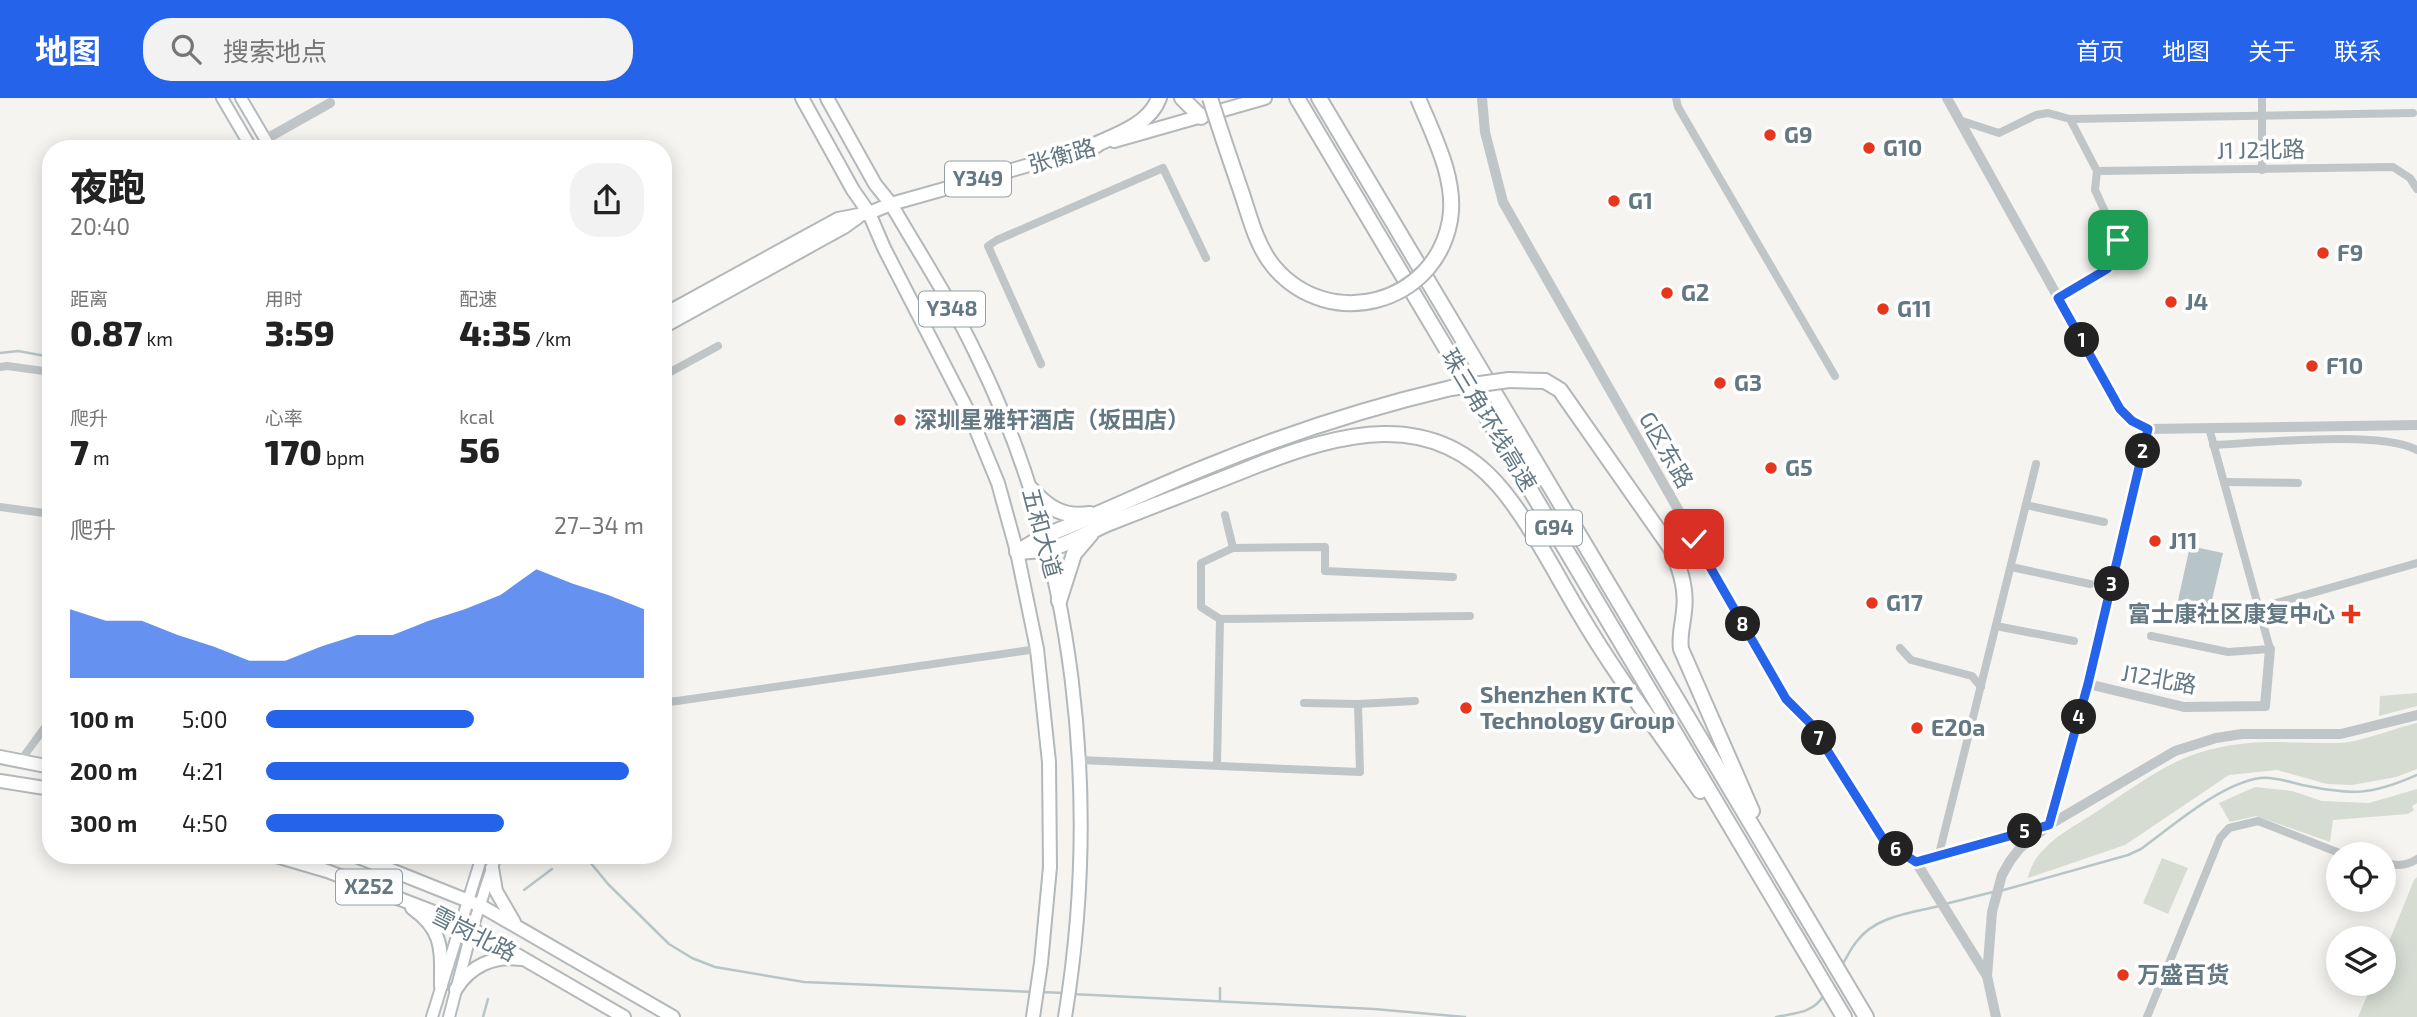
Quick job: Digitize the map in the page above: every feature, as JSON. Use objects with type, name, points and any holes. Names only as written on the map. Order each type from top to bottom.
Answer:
[{"type":"highway","points":[[1088,148],[1140,122],[1152,112],[1159,98]]},
{"type":"highway","points":[[1182,98],[1201,117]]},
{"type":"highway","points":[[1210,98],[1254,229],[1272,264],[1284,278],[1302,291],[1328,301],[1356,304],[1375,301],[1396,293],[1417,280],[1431,265],[1444,243],[1452,202],[1448,180],[1418,98]]},
{"type":"highway","name":"珠三角环线高速","points":[[1297,98],[1841,1011]]},
{"type":"highway","name":"珠三角环线高速","points":[[1319,98],[1866,1017]]},
{"type":"highway","points":[[1017,552],[1103,519],[1236,455],[1384,405],[1451,388],[1509,380],[1545,381],[1560,390],[1670,547],[1677,561],[1684,586],[1681,649],[1779,872]]},
{"type":"highway","points":[[1031,489],[1053,510],[1103,519],[1318,446],[1368,434],[1408,435],[1438,441],[1459,452],[1482,468],[1500,487],[1620,677],[1764,881]]},
{"type":"highway","points":[[1236,455],[1242,471]]},
{"type":"highway","points":[[1059,601],[1074,554],[1103,519]]},
{"type":"main road","points":[[222,98],[247,140]]},
{"type":"main road","points":[[241,98],[267,140]]},
{"type":"main road","name":"五和大道","points":[[802,98],[970,415],[998,482],[1017,552],[1037,649],[1049,762],[1050,867],[1034,1012]]},
{"type":"main road","name":"五和大道","points":[[827,98],[977,355],[1012,436],[1046,543],[1059,601],[1073,694],[1079,760],[1079,859],[1066,1014]]},
{"type":"main road","name":"张衡路","points":[[672,310],[838,219],[864,214],[891,204],[1265,98]]},
{"type":"main road","name":"张衡路","points":[[672,322],[864,214]]},
{"type":"main road","points":[[0,757],[42,764]]},
{"type":"main road","points":[[0,781],[42,788]]},
{"type":"main road","name":"雪岗北路","points":[[303,864],[460,922],[624,1017]]},
{"type":"main road","name":"雪岗北路","points":[[376,864],[481,906],[673,1017]]},
{"type":"main road","points":[[432,1017],[479,864]]},
{"type":"main road","points":[[449,1017],[472,929],[493,864]]},
{"type":"main road","points":[[494,864],[500,901],[515,923],[525,932]]},
{"type":"main road","points":[[397,898],[427,920],[435,931],[442,950],[441,986]]},
{"type":"main road","points":[[456,989],[472,970],[486,962],[502,958],[527,961]]},
{"type":"street","name":"G区东路","points":[[1482,98],[1485,132],[1494,175],[1503,202],[1518,231],[1786,699],[1810,723],[1885,842],[1916,862]]},
{"type":"street","points":[[1947,98],[2120,409],[2132,421],[2148,429],[2417,425]]},
{"type":"street","points":[[2262,98],[2262,170]]},
{"type":"street","points":[[1677,101],[1835,376]]},
{"type":"street","points":[[275,140],[330,103]]},
{"type":"street","points":[[1959,120],[1999,133],[2036,115],[2048,113],[2070,119],[2413,113]]},
{"type":"street","points":[[2058,298],[2107,269],[2116,258],[2118,240],[2095,190],[2097,171],[2070,119]]},
{"type":"street","name":"J1 J2北路","points":[[2097,171],[2393,167],[2410,178],[2417,189]]},
{"type":"street","points":[[1041,365],[988,246],[997,240],[1163,168],[1206,258]]},
{"type":"street","points":[[672,371],[718,346]]},
{"type":"street","points":[[0,367],[42,372]]},
{"type":"street","points":[[2151,636],[2228,652],[2270,649],[2209,428]]},
{"type":"street","points":[[2049,825],[2088,684],[2148,429]]},
{"type":"street","points":[[2213,444],[2366,440],[2417,450]]},
{"type":"street","points":[[1939,854],[2036,464]]},
{"type":"street","points":[[2224,482],[2298,483]]},
{"type":"street","points":[[2026,505],[2104,522]]},
{"type":"street","points":[[0,507],[42,510]]},
{"type":"street","points":[[1225,515],[1233,548]]},
{"type":"street","points":[[1453,577],[1325,571],[1325,547],[1233,548],[1201,563],[1201,607],[1220,619],[1470,616]]},
{"type":"street","points":[[2259,608],[2417,563]]},
{"type":"street","points":[[2011,567],[2090,584]]},
{"type":"street","points":[[1217,765],[1220,619]]},
{"type":"street","points":[[1996,626],[2074,641]]},
{"type":"street","points":[[1900,648],[1911,660],[1972,676],[1981,687]]},
{"type":"street","points":[[672,702],[1037,649]]},
{"type":"street","name":"J12北路","points":[[2088,684],[2184,707],[2265,706],[2270,649]]},
{"type":"street","points":[[1304,703],[1415,701]]},
{"type":"street","points":[[1079,760],[1360,772],[1358,704]]},
{"type":"street","points":[[1996,1017],[1987,976],[1992,912],[2002,875],[2020,848],[2049,825],[2175,751],[2216,738],[2242,734],[2341,734],[2417,715]]},
{"type":"street","points":[[21,760],[42,731]]},
{"type":"street","points":[[2147,1017],[2220,838],[2229,828],[2258,821],[2326,847]]},
{"type":"street","points":[[1987,976],[1916,862],[2049,825]]},
{"type":"street","points":[[2396,866],[2417,859]]},
{"type":"shaded area","points":[[2190,546],[2223,553],[2207,621],[2175,614]]},
{"type":"shaded area","points":[[2417,693],[2417,706],[2379,716],[2380,696]]},
{"type":"shaded area","points":[[2417,723],[2417,769],[2396,777],[2352,785],[2327,784],[2277,770],[2229,775],[2125,845],[2028,878],[2037,858],[2061,834],[2150,776],[2200,752],[2249,743],[2348,742]]},
{"type":"shaded area","points":[[2255,787],[2292,791],[2322,801],[2369,803],[2417,789],[2417,803],[2412,806],[2414,810],[2408,814],[2333,820],[2330,842],[2256,816],[2230,822],[2219,803]]},
{"type":"shaded area","points":[[2162,858],[2188,868],[2168,914],[2143,903]]},
{"type":"shaded area","points":[[2417,877],[2417,1017],[2358,1017],[2367,996],[2396,996],[2395,926]]},
{"type":"waterway","points":[[0,353],[18,351],[42,355]]},
{"type":"waterway","points":[[2000,891],[2128,855],[2141,849],[2213,797],[2245,782],[2270,778],[2334,791],[2360,792],[2386,787],[2417,775]]},
{"type":"waterway","points":[[592,864],[608,884],[669,944],[692,958],[715,967],[804,982],[1034,992]]},
{"type":"waterway","points":[[524,890],[552,869]]},
{"type":"waterway","points":[[1945,904],[1993,892]]},
{"type":"waterway","points":[[1842,965],[1857,941],[1874,926],[1895,917],[1939,906]]},
{"type":"waterway","points":[[1220,988],[1220,1001]]},
{"type":"waterway","points":[[1040,992],[1065,993]]},
{"type":"waterway","points":[[1072,994],[1374,1009],[1465,1017]]},
{"type":"waterway","points":[[1776,1017],[1810,1009],[1824,995]]},
{"type":"waterway","points":[[483,1017],[488,999]]},
{"type":"place","name":"G9","points":[[1770,135]]},
{"type":"place","name":"G10","points":[[1869,148]]},
{"type":"place","name":"G1","points":[[1614,201]]},
{"type":"place","name":"F9","points":[[2323,253]]},
{"type":"place","name":"G2","points":[[1667,293]]},
{"type":"place","name":"J4","points":[[2171,302]]},
{"type":"place","name":"G11","points":[[1883,309]]},
{"type":"place","name":"F10","points":[[2312,366]]},
{"type":"place","name":"G3","points":[[1720,383]]},
{"type":"place","name":"深圳星雅轩酒店（坂田店）","points":[[900,420]]},
{"type":"place","name":"G5","points":[[1771,468]]},
{"type":"place","name":"J11","points":[[2155,541]]},
{"type":"place","name":"G17","points":[[1872,603]]},
{"type":"place","name":"富士康社区康复中心","points":[[2351,614]]},
{"type":"place","name":"Shenzhen KTC Technology Group","points":[[1466,708]]},
{"type":"place","name":"E20a","points":[[1917,728]]},
{"type":"place","name":"万盛百货","points":[[2123,975]]},
{"type":"route","points":[[1694,539],[1786,699],[1810,723],[1885,842],[1916,862],[2049,825],[2088,684],[2148,429],[2132,421],[2120,409],[2058,298],[2107,269],[2116,258],[2118,240]]}]
